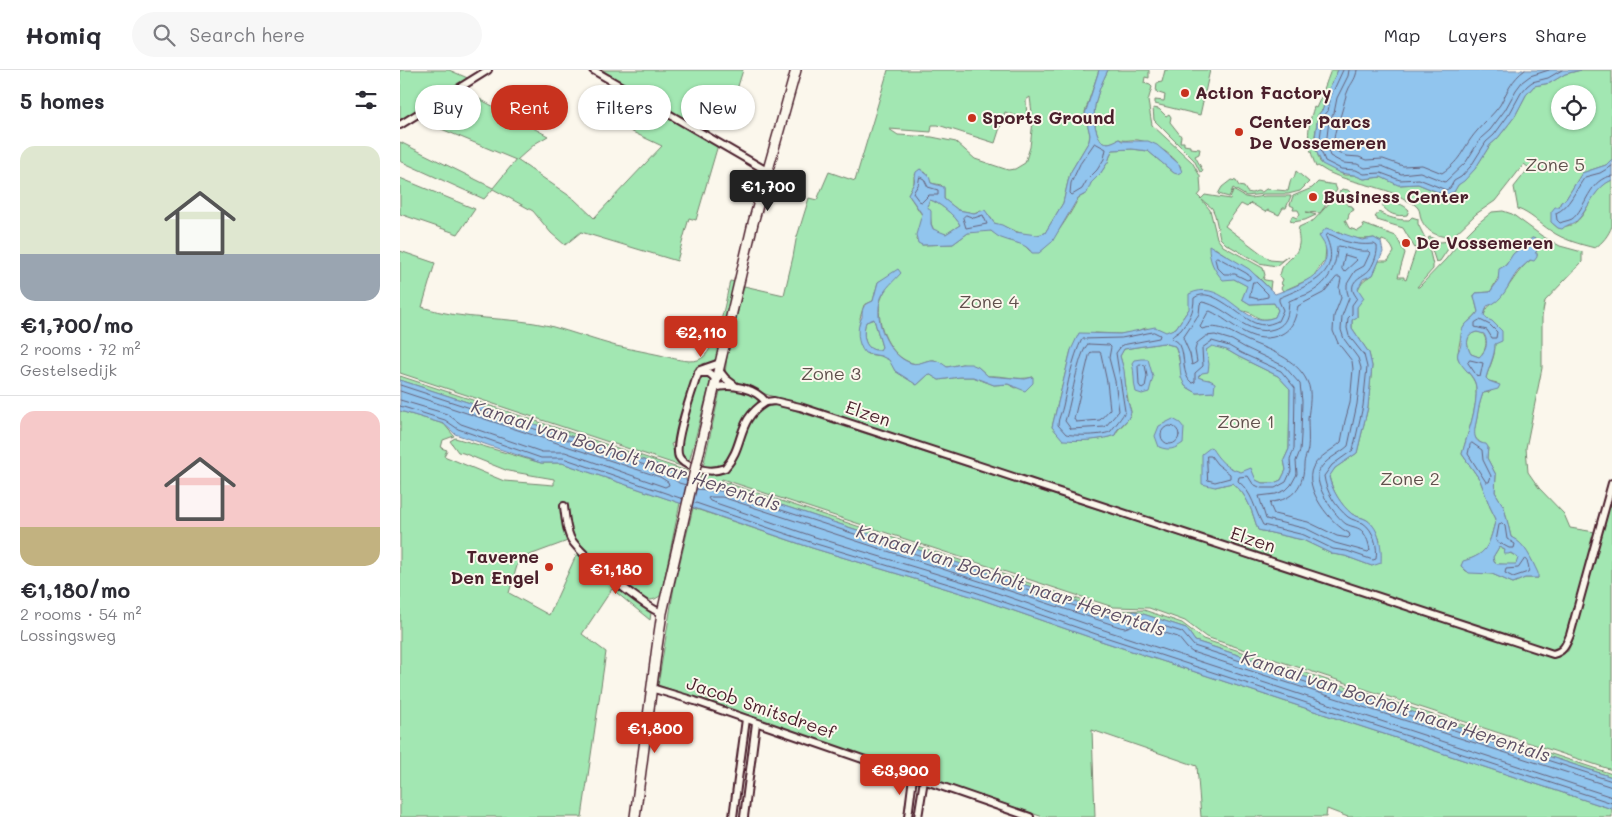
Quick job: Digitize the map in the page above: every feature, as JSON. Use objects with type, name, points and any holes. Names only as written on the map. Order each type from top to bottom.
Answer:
[{"type":"main road","points":[[634,817],[662,613],[743,261],[796,70]]},
{"type":"street","points":[[400,125],[488,70]]},
{"type":"street","points":[[593,70],[767,171]]},
{"type":"street","points":[[719,366],[700,370],[698,373],[677,445],[679,457],[689,466],[712,471],[725,468],[734,455],[747,418],[756,408],[766,402]]},
{"type":"street","name":"Elzen","points":[[719,366],[726,379],[735,386]]},
{"type":"street","name":"Elzen","points":[[698,373],[709,374],[715,383],[735,386],[761,396],[766,402],[774,401],[800,407],[1553,654],[1559,653],[1563,649],[1570,636],[1612,483]]},
{"type":"street","points":[[564,506],[570,537],[574,543],[602,570],[649,607],[662,613]]},
{"type":"street","name":"Jacob Smitsdreef","points":[[651,688],[1030,817]]},
{"type":"street","points":[[733,817],[746,719]]},
{"type":"street","points":[[744,817],[756,723]]},
{"type":"street","points":[[908,817],[913,777]]},
{"type":"street","points":[[918,817],[924,780]]},
{"type":"green space","points":[[400,70],[449,70],[470,79],[460,85],[415,85],[415,111],[400,120]]},
{"type":"green space","points":[[598,70],[743,70],[738,85],[681,85],[681,119],[671,113],[671,85],[623,85]]},
{"type":"green space","points":[[888,70],[1099,70],[1085,112],[1090,135],[1089,141],[1070,173],[1063,203],[1045,233],[1032,235],[1019,232],[994,223],[989,215],[981,210],[974,213],[958,210],[944,199],[944,188],[941,185],[931,183],[926,173],[920,169],[914,176],[914,183],[908,194],[922,215],[916,240],[922,245],[953,244],[968,233],[987,230],[1000,237],[1024,245],[1030,251],[1041,251],[1056,234],[1078,198],[1084,195],[1091,183],[1100,174],[1108,162],[1112,150],[1132,149],[1148,151],[1174,173],[1181,167],[1167,153],[1156,146],[1138,140],[1119,139],[1106,143],[1101,141],[1097,132],[1094,114],[1095,105],[1100,87],[1108,70],[1149,70],[1149,78],[1145,77],[1144,83],[1152,87],[1148,101],[1152,125],[1192,162],[1200,176],[1201,192],[1198,196],[1201,199],[1205,195],[1230,199],[1233,190],[1245,197],[1251,198],[1291,196],[1286,208],[1283,208],[1279,215],[1268,210],[1265,212],[1251,203],[1247,207],[1241,204],[1225,226],[1270,260],[1281,261],[1288,256],[1276,266],[1259,263],[1226,244],[1220,238],[1212,208],[1202,200],[1210,210],[1217,238],[1223,246],[1263,268],[1265,275],[1263,279],[1271,281],[1270,289],[1258,277],[1215,248],[1234,279],[1248,286],[1242,299],[1250,304],[1274,303],[1278,310],[1275,317],[1264,319],[1242,311],[1189,309],[1176,328],[1166,333],[1146,328],[1120,334],[1095,333],[1071,350],[1052,427],[1063,439],[1089,440],[1115,435],[1131,412],[1120,356],[1124,349],[1163,343],[1175,346],[1185,386],[1197,393],[1213,392],[1210,380],[1198,377],[1202,373],[1206,350],[1212,345],[1227,350],[1278,376],[1290,389],[1289,449],[1284,460],[1286,470],[1281,480],[1274,483],[1262,483],[1226,466],[1220,461],[1215,487],[1232,483],[1242,492],[1249,504],[1258,530],[1303,540],[1332,554],[1345,556],[1372,566],[1380,540],[1369,522],[1354,515],[1344,507],[1335,492],[1329,476],[1335,468],[1357,453],[1368,407],[1372,366],[1369,353],[1352,328],[1352,319],[1357,317],[1359,287],[1362,282],[1373,275],[1379,261],[1388,261],[1394,252],[1390,244],[1382,240],[1381,242],[1374,238],[1355,238],[1339,231],[1326,247],[1325,260],[1312,278],[1283,291],[1281,288],[1283,285],[1281,284],[1283,279],[1279,276],[1284,265],[1298,248],[1299,227],[1314,220],[1342,189],[1348,190],[1353,195],[1349,197],[1347,205],[1352,206],[1354,210],[1349,213],[1348,219],[1345,220],[1349,228],[1358,231],[1364,227],[1363,224],[1396,236],[1405,253],[1398,277],[1404,277],[1406,280],[1416,250],[1403,228],[1377,220],[1375,217],[1379,212],[1397,219],[1409,220],[1412,217],[1418,219],[1418,224],[1428,244],[1433,269],[1417,287],[1446,259],[1477,224],[1492,212],[1503,211],[1512,214],[1542,236],[1560,246],[1582,252],[1582,262],[1545,301],[1542,317],[1542,368],[1526,448],[1528,472],[1539,488],[1564,514],[1570,528],[1595,532],[1567,636],[1562,647],[1555,651],[1545,649],[737,384],[725,374],[727,356],[744,286],[784,295],[796,240],[809,198],[817,200],[829,172],[855,181]],"holes":[[[1030,97],[1033,121],[1030,147],[1025,163],[1015,169],[1008,170],[975,159],[956,142],[932,137],[898,135],[889,129],[931,132],[932,125],[938,125],[995,143],[1005,112],[1027,120],[1026,100]],[[1532,238],[1535,239],[1535,253],[1537,256],[1522,268],[1502,295],[1490,305],[1484,315],[1492,330],[1495,347],[1486,378],[1497,383],[1490,392],[1483,393],[1474,431],[1475,438],[1488,447],[1487,458],[1496,475],[1495,492],[1504,507],[1511,537],[1521,544],[1529,555],[1538,578],[1525,578],[1513,583],[1492,574],[1466,571],[1461,566],[1464,561],[1484,551],[1490,541],[1496,519],[1480,480],[1462,454],[1474,412],[1476,387],[1458,356],[1464,327],[1478,312],[1474,296],[1476,293],[1490,292],[1505,266],[1518,249]],[[891,275],[880,303],[880,321],[886,339],[904,360],[915,364],[934,360],[947,367],[962,364],[978,367],[988,376],[1033,377],[1016,388],[1008,384],[994,385],[973,377],[939,380],[929,374],[917,385],[895,371],[890,360],[881,356],[867,354],[860,318],[864,305],[873,301],[878,282]]]},
{"type":"green space","name":"Action Factory","points":[[1165,70],[1210,70],[1200,115],[1155,104],[1155,100],[1164,101],[1165,95],[1156,92],[1157,83],[1162,82]]},
{"type":"green space","name":"Zone 5","points":[[1331,70],[1338,70],[1326,95],[1323,109],[1318,115],[1314,142],[1320,162],[1344,175],[1354,175],[1364,179],[1381,177],[1399,185],[1418,184],[1437,192],[1454,192],[1458,185],[1475,169],[1490,145],[1515,116],[1526,95],[1534,86],[1550,83],[1565,74],[1581,70],[1612,70],[1612,159],[1606,165],[1582,173],[1566,199],[1561,202],[1551,222],[1558,228],[1573,224],[1582,215],[1599,190],[1612,180],[1612,226],[1609,233],[1595,248],[1561,237],[1527,213],[1518,209],[1514,187],[1529,168],[1524,164],[1495,201],[1476,214],[1452,237],[1438,235],[1430,231],[1423,224],[1417,207],[1398,195],[1339,177],[1318,166],[1316,167],[1309,144],[1309,130],[1314,107],[1316,108]]},
{"type":"green space","points":[[481,100],[491,105],[491,130],[537,130],[548,136],[536,143],[517,160],[574,199],[594,218],[662,146],[628,130],[671,130],[671,118],[681,123],[681,130],[692,130],[718,145],[696,220],[689,218],[677,261],[581,232],[565,245],[551,233],[533,211],[493,189],[484,199],[400,161],[400,142],[493,188],[516,160],[444,130],[481,130]]},
{"type":"green space","points":[[1153,108],[1159,109],[1166,116],[1169,114],[1171,117],[1170,122],[1181,136],[1180,142],[1184,142],[1184,145],[1190,146],[1190,148],[1200,149],[1199,154],[1195,156],[1203,171],[1200,172],[1194,160],[1154,120]]},
{"type":"green space","points":[[699,130],[708,130],[706,134]]},
{"type":"green space","points":[[1296,171],[1309,182],[1300,191],[1288,194],[1246,196],[1233,188],[1229,197],[1218,194],[1222,187],[1231,180],[1244,187],[1247,192],[1252,193],[1262,192],[1266,189],[1288,191],[1291,179],[1294,178]]},
{"type":"green space","points":[[400,178],[475,209],[458,234],[400,214]]},
{"type":"green space","points":[[1318,182],[1335,185],[1337,190],[1320,213],[1306,212],[1316,215],[1305,220],[1290,221],[1292,216],[1297,218],[1300,214],[1298,210],[1293,210],[1294,207],[1290,205],[1293,196],[1312,188]]},
{"type":"green space","points":[[930,200],[946,210],[960,225],[946,234],[935,230],[932,227],[927,206]]},
{"type":"green space","points":[[1387,200],[1407,208],[1409,210],[1407,215],[1399,216],[1387,211],[1382,205]]},
{"type":"green space","points":[[1430,237],[1440,242],[1451,241],[1452,243],[1440,261],[1436,262],[1428,238]]},
{"type":"green space","points":[[400,251],[435,263],[422,307],[469,317],[550,326],[616,346],[684,361],[694,361],[705,356],[720,325],[730,281],[735,282],[717,358],[695,372],[676,442],[671,444],[676,458],[687,468],[400,373]]},
{"type":"green space","points":[[874,319],[882,347],[880,350],[875,350],[867,345],[864,337],[866,322]]},
{"type":"green space","points":[[1477,332],[1482,333],[1486,342],[1485,349],[1479,357],[1471,354],[1468,347],[1470,335]]},
{"type":"green space","points":[[702,375],[708,376],[711,379],[689,462],[680,454],[680,448],[698,379]]},
{"type":"green space","points":[[400,376],[687,471],[685,480],[665,467],[400,380]]},
{"type":"green space","points":[[724,388],[735,389],[756,396],[757,404],[748,412],[742,423],[735,446],[728,459],[714,469],[703,467],[720,391]]},
{"type":"green space","points":[[778,405],[1554,658],[1568,651],[1572,642],[1612,496],[1612,770],[1206,637],[1185,621],[1149,608],[1113,607],[722,479],[721,481],[1114,611],[1144,610],[1182,623],[1203,639],[1612,774],[1612,777],[1195,641],[1186,628],[1134,611],[1123,617],[723,486],[699,484],[702,472],[717,474],[727,471],[734,464],[744,431],[749,420],[756,412]]},
{"type":"green space","points":[[400,411],[444,424],[454,436],[443,440],[441,448],[447,450],[444,456],[504,481],[554,485],[554,479],[508,471],[458,452],[450,441],[455,438],[541,463],[562,463],[680,503],[661,595],[655,599],[644,599],[573,539],[519,559],[509,593],[549,615],[578,551],[615,585],[651,613],[650,620],[612,589],[582,634],[606,652],[582,817],[400,817]]},
{"type":"green space","points":[[693,508],[812,548],[974,597],[1095,639],[1612,809],[1612,817],[1348,817],[1327,809],[1326,817],[1201,817],[1197,766],[1092,730],[1095,817],[1043,817],[658,685],[674,587]]},
{"type":"green space","points":[[1499,547],[1519,558],[1516,565],[1497,564],[1494,562],[1493,557]]},
{"type":"water","points":[[1099,70],[1108,70],[1097,96],[1094,114],[1097,132],[1101,141],[1108,143],[1119,139],[1122,141],[1148,141],[1157,145],[1179,164],[1182,172],[1174,173],[1148,151],[1132,149],[1112,150],[1108,162],[1091,183],[1087,193],[1078,198],[1052,242],[1039,253],[1032,253],[1023,245],[1000,238],[991,231],[968,233],[953,244],[922,245],[918,243],[916,235],[922,214],[908,194],[914,183],[916,172],[920,169],[929,176],[931,183],[944,187],[944,199],[958,210],[974,213],[985,210],[994,223],[1015,232],[1037,235],[1045,233],[1063,203],[1070,173],[1089,141],[1090,135],[1085,114]],"holes":[[[930,200],[942,206],[960,225],[946,234],[933,229],[931,211],[927,206]]]},
{"type":"water","points":[[1338,70],[1581,70],[1565,74],[1550,83],[1534,86],[1526,95],[1515,116],[1490,145],[1475,169],[1458,185],[1454,192],[1445,195],[1418,184],[1398,185],[1381,177],[1364,179],[1340,173],[1322,164],[1314,146],[1318,115],[1323,109],[1326,95]]},
{"type":"water","points":[[1612,159],[1612,180],[1598,191],[1579,219],[1562,229],[1551,222],[1551,212],[1566,199],[1582,173],[1606,165]]},
{"type":"water","points":[[1326,228],[1362,240],[1374,238],[1381,242],[1383,252],[1373,275],[1363,279],[1358,289],[1364,298],[1357,307],[1357,317],[1352,320],[1352,328],[1369,353],[1372,366],[1368,407],[1357,453],[1335,468],[1329,477],[1335,492],[1344,506],[1354,515],[1367,520],[1375,528],[1380,545],[1381,563],[1372,566],[1345,556],[1332,554],[1303,540],[1258,530],[1249,504],[1237,487],[1232,483],[1215,487],[1202,484],[1202,454],[1211,447],[1227,466],[1241,472],[1251,468],[1256,480],[1262,483],[1274,483],[1281,480],[1286,470],[1284,460],[1289,449],[1290,389],[1278,376],[1227,350],[1212,346],[1206,350],[1209,364],[1208,372],[1202,373],[1198,377],[1215,383],[1214,392],[1197,393],[1185,386],[1181,377],[1179,357],[1175,346],[1163,343],[1124,349],[1120,356],[1131,412],[1128,419],[1117,430],[1115,435],[1089,440],[1063,440],[1052,427],[1071,350],[1079,333],[1120,334],[1155,327],[1166,332],[1176,328],[1189,309],[1189,294],[1200,291],[1210,291],[1219,294],[1251,316],[1260,319],[1275,317],[1278,310],[1274,303],[1250,304],[1242,299],[1247,286],[1234,279],[1223,280],[1212,264],[1209,245],[1249,269],[1275,294],[1302,283],[1318,272],[1324,264],[1326,256],[1325,246],[1319,236]]},
{"type":"water","points":[[1532,238],[1536,239],[1537,251],[1535,253],[1537,253],[1537,257],[1534,261],[1530,260],[1518,271],[1498,301],[1487,306],[1484,315],[1502,331],[1502,341],[1495,344],[1486,378],[1500,385],[1498,389],[1483,393],[1475,434],[1478,441],[1486,444],[1488,447],[1487,458],[1496,475],[1495,492],[1504,507],[1511,537],[1524,548],[1538,573],[1538,578],[1525,578],[1513,583],[1492,574],[1469,573],[1461,566],[1463,561],[1479,555],[1487,546],[1496,519],[1480,480],[1462,454],[1474,412],[1476,387],[1473,379],[1460,362],[1458,352],[1461,345],[1463,328],[1478,312],[1474,296],[1476,293],[1490,292],[1498,281],[1499,269],[1506,265],[1513,254]],"holes":[[[1477,332],[1484,334],[1486,340],[1485,350],[1479,357],[1471,354],[1468,347],[1470,335]],[[1499,547],[1505,550],[1504,554],[1511,553],[1518,558],[1516,564],[1497,564],[1494,562],[1493,557]]]},
{"type":"water","points":[[898,269],[901,273],[883,294],[879,307],[879,316],[884,336],[889,345],[903,359],[914,364],[934,360],[947,367],[971,364],[978,367],[988,376],[1025,379],[1033,377],[1033,383],[1025,391],[1008,384],[994,385],[973,377],[939,380],[929,374],[917,385],[895,371],[889,360],[881,356],[865,353],[860,345],[859,326],[863,308],[873,301],[878,282]],"holes":[[[874,319],[882,347],[880,350],[875,350],[867,345],[864,337],[866,322]]]},
{"type":"water","points":[[1148,359],[1153,377],[1149,392],[1142,394],[1136,392],[1132,363],[1134,360]]},
{"type":"water","name":"Kanaal van Bocholt naar Herentals","points":[[400,380],[665,467],[692,482],[723,486],[1123,617],[1134,611],[1186,628],[1195,641],[1612,777],[1612,809],[1095,639],[974,597],[812,548],[562,463],[541,463],[455,434],[444,424],[400,411]]},
{"type":"water","points":[[1173,419],[1184,428],[1183,443],[1172,449],[1159,447],[1155,436],[1159,426]]},
{"type":"place","name":"Action Factory","points":[[1185,93]]},
{"type":"place","name":"Sports Ground","points":[[972,118]]},
{"type":"place","name":"Center Parcs De Vossemeren","points":[[1239,132]]},
{"type":"place","name":"Business Center","points":[[1313,197]]},
{"type":"place","name":"De Vossemeren","points":[[1406,243]]},
{"type":"place","name":"Taverne Den Engel","points":[[549,567]]},
{"type":"park label","name":"Zone 4","points":[[989,302]]},
{"type":"park label","name":"Zone 3","points":[[831,374]]},
{"type":"park label","name":"Zone 1","points":[[1246,422]]},
{"type":"park label","name":"Zone 2","points":[[1410,479]]}]
